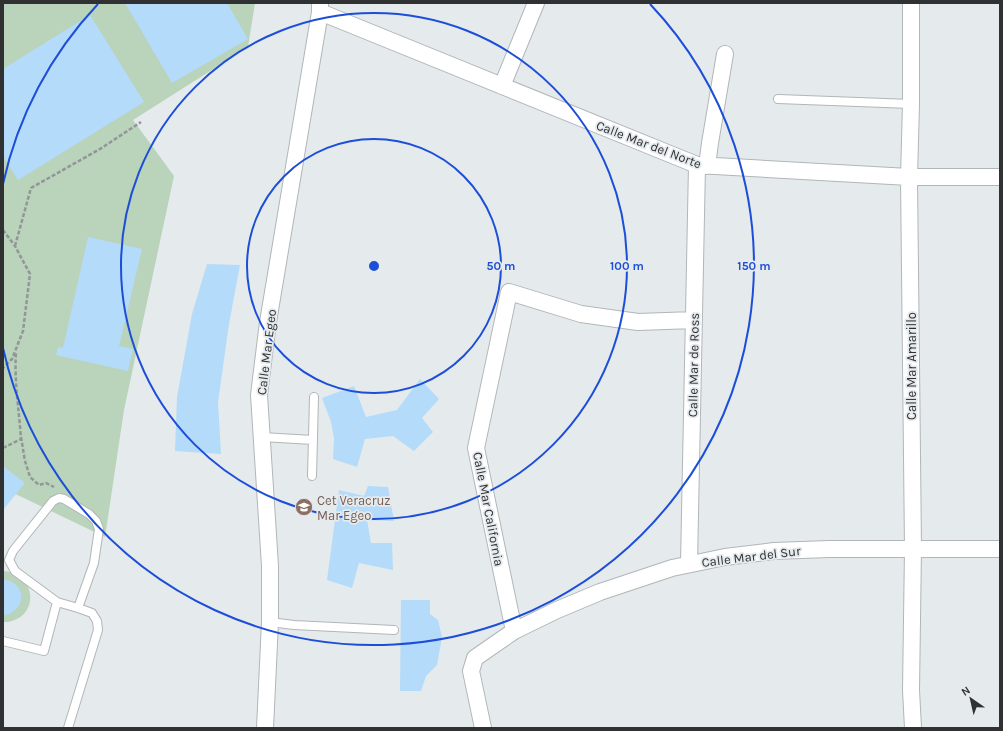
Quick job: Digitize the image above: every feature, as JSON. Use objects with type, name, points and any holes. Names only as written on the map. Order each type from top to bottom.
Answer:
[{"type":"street","points":[[502,86],[536,3]]},
{"type":"street","name":"Calle Mar Amarillo","points":[[911,3],[909,177],[912,548],[911,690],[914,728]]},
{"type":"street","name":"Calle Mar del Norte","points":[[320,7],[502,86],[702,166],[909,177],[1000,177]]},
{"type":"street","name":"Calle Mar Egeo","points":[[264,728],[270,622],[270,566],[259,394],[268,322],[320,7]]},
{"type":"street","name":"Calle Mar de Ross","points":[[689,564],[694,320],[702,166],[710,143],[725,54]]},
{"type":"street","name":"Calle Mar California","points":[[514,631],[476,448],[509,292],[581,314],[638,322],[694,320]]},
{"type":"street","name":"Calle Mar del Sur","points":[[483,728],[471,671],[475,658],[514,631],[600,592],[672,568],[725,557],[774,551],[912,548],[1000,549]]},
{"type":"lane","points":[[778,99],[911,104]]},
{"type":"lane","points":[[312,476],[314,396]]},
{"type":"lane","points":[[262,436],[313,440]]},
{"type":"lane","points":[[68,728],[98,630],[97,621],[92,613],[57,602],[15,571],[6,561],[53,501],[59,498],[64,499],[90,514],[96,521],[99,529],[94,563],[78,608]]},
{"type":"lane","points":[[3,641],[44,651],[57,602]]},
{"type":"lane","points":[[270,622],[294,625],[394,630]]},
{"type":"path","points":[[15,246],[31,188],[100,149],[141,122]]},
{"type":"path","points":[[3,230],[15,246],[30,274],[23,332],[12,359],[3,368]]},
{"type":"path","points":[[16,349],[16,371],[21,437],[25,461],[30,477],[39,485],[46,482],[58,490]]},
{"type":"path","points":[[3,448],[21,439],[21,437]]},
{"type":"green space","points":[[3,3],[255,3],[248,47],[133,120],[174,176],[124,410],[105,537],[3,488]]},
{"type":"green space","points":[[3,571],[14,573],[22,578],[30,593],[30,602],[27,610],[21,617],[9,622],[3,622]]},
{"type":"building","points":[[125,3],[227,3],[248,39],[172,83]]},
{"type":"building","points":[[90,15],[144,102],[18,180],[3,156],[3,69]]},
{"type":"building","points":[[88,237],[142,249],[119,346],[133,349],[128,371],[56,355],[58,347],[63,348]]},
{"type":"building","points":[[207,264],[240,265],[229,324],[218,402],[221,454],[175,451],[177,397],[192,314]]},
{"type":"building","points":[[420,379],[439,399],[422,418],[433,432],[414,451],[393,436],[365,439],[357,467],[333,459],[334,438],[331,422],[322,398],[354,386],[366,417],[397,410]]},
{"type":"building","points":[[3,466],[25,483],[3,510]]},
{"type":"building","points":[[368,486],[388,487],[394,521],[367,520],[371,543],[392,543],[393,570],[359,563],[352,588],[327,580],[339,490],[364,496]]},
{"type":"building","points":[[3,579],[15,584],[19,588],[21,594],[19,606],[10,614],[4,615],[3,615]]},
{"type":"building","points":[[401,600],[430,600],[430,614],[438,620],[442,637],[437,665],[426,676],[421,691],[400,691]]},
{"type":"place","name":"Cet Veracruz Mar Egeo","points":[[304,507]]}]
